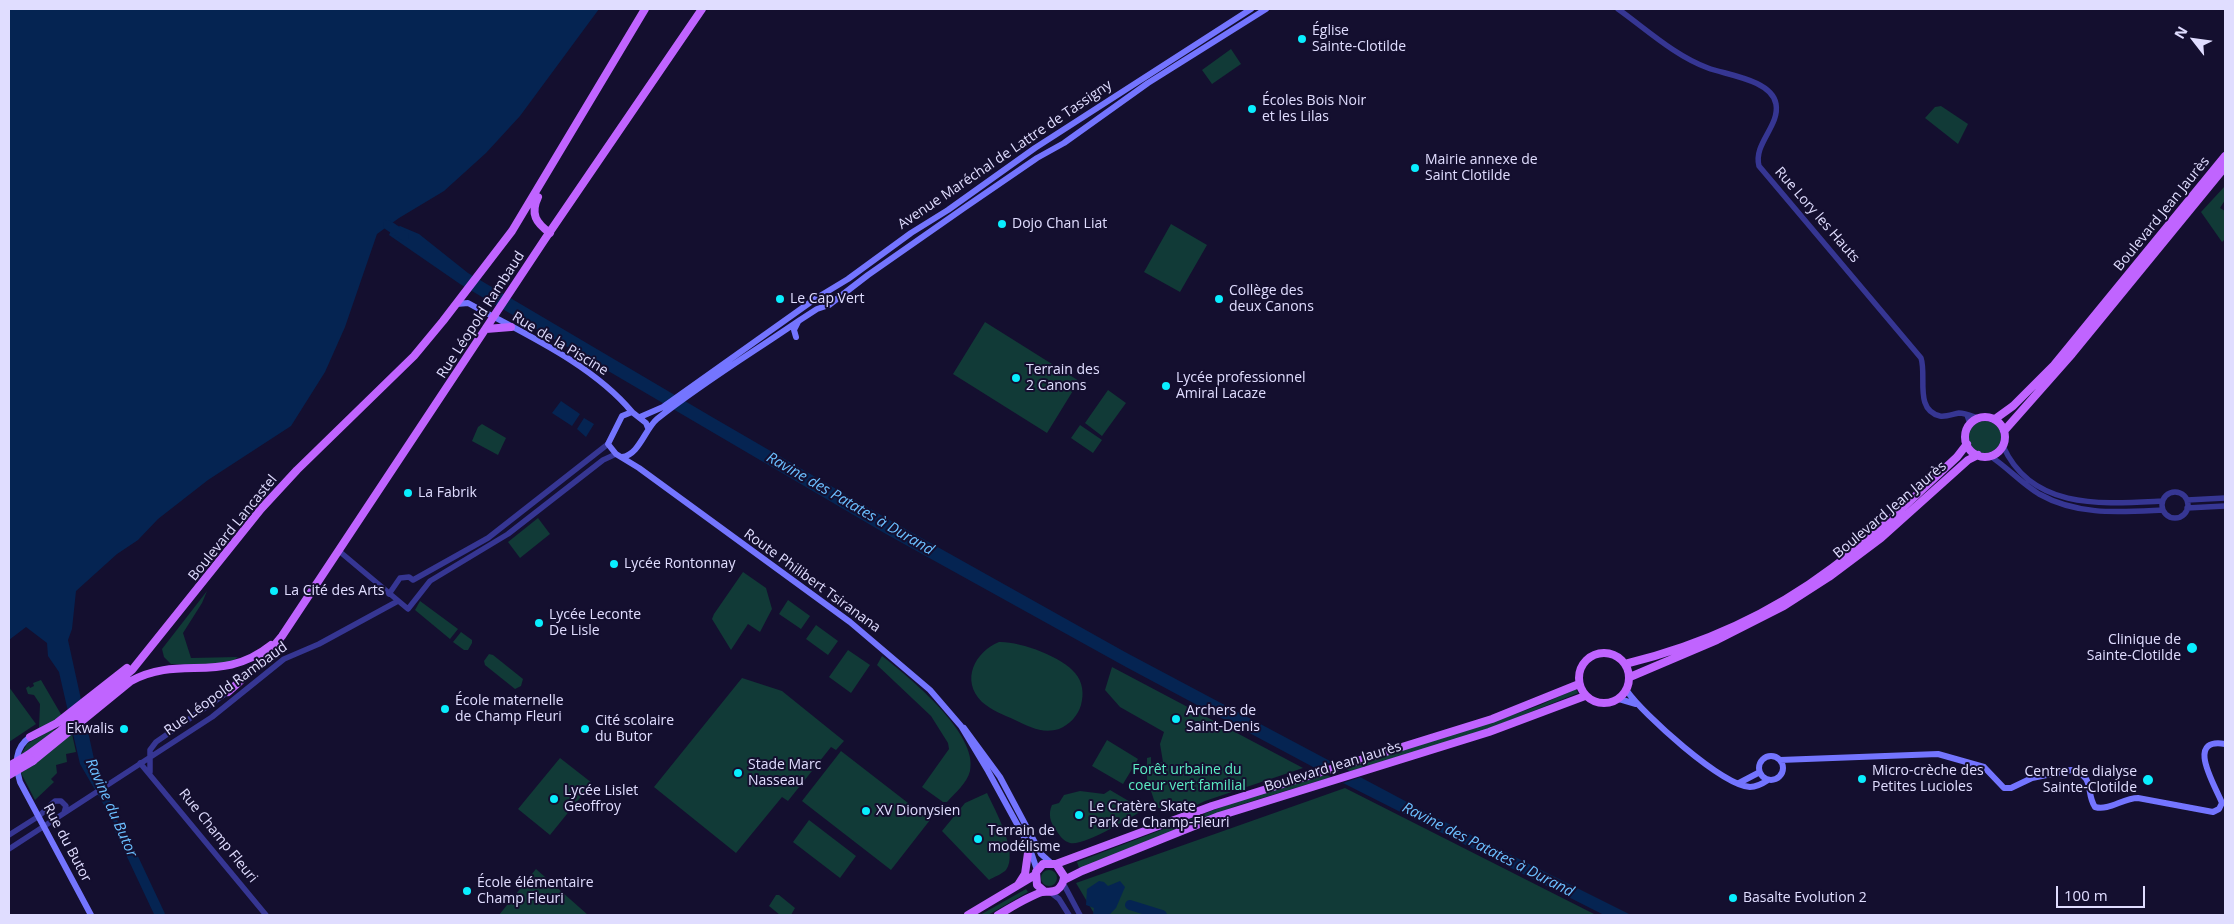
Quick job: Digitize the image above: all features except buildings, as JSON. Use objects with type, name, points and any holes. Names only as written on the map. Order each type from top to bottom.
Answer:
[{"type":"main road","points":[[550,233],[538,224],[534,210],[545,179],[645,9]]},
{"type":"main road","name":"Rue Léopold Rambaud","points":[[282,636],[493,318],[702,9]]},
{"type":"main road","name":"Avenue Maréchal de Lattre de Tassigny","points":[[683,397],[777,328],[1035,148],[1251,9]]},
{"type":"main road","name":"Avenue Maréchal de Lattre de Tassigny","points":[[683,397],[800,320],[837,300],[916,241],[1037,158],[1064,143],[1148,84],[1266,9]]},
{"type":"main road","name":"Boulevard Jean Jaurès","points":[[2129,280],[2225,156]]},
{"type":"main road","name":"Boulevard Jean Jaurès","points":[[2004,430],[2225,167]]},
{"type":"main road","name":"Boulevard Lancastel","points":[[106,693],[163,634],[261,509],[414,356],[457,304],[509,235],[545,179]]},
{"type":"main road","name":"Rue de la Piscine","points":[[457,304],[468,303],[583,369],[604,384],[632,412]]},
{"type":"main road","name":"Boulevard Jean Jaurès","points":[[1995,419],[2013,406],[2054,365],[2109,304]]},
{"type":"main road","points":[[796,337],[794,330],[800,320]]},
{"type":"main road","points":[[486,329],[511,327]]},
{"type":"main road","points":[[620,401],[622,416],[608,444],[619,455],[628,456],[634,452],[648,428],[667,409],[683,397]]},
{"type":"main road","points":[[640,417],[667,409]]},
{"type":"main road","points":[[622,416],[632,412],[640,417],[648,428]]},
{"type":"main road","points":[[1978,418],[1995,419],[2004,430],[2003,446],[1990,456],[1978,455],[1967,444],[1966,433],[1970,424],[1978,418]]},
{"type":"main road","name":"Boulevard Jean Jaurès","points":[[1878,536],[1957,457],[1967,444]]},
{"type":"main road","points":[[634,452],[639,468]]},
{"type":"main road","name":"Route Philibert Tsiranana","points":[[619,455],[858,628],[909,670],[961,726],[969,732],[992,764],[1041,854],[1053,864]]},
{"type":"main road","name":"Boulevard Jean Jaurès","points":[[1630,677],[1768,612],[1878,536],[1968,460],[1978,455]]},
{"type":"main road","points":[[228,692],[258,665],[282,636]]},
{"type":"main road","points":[[30,737],[58,723],[106,693],[144,674],[171,668],[213,669],[234,665],[257,655],[282,636]]},
{"type":"main road","name":"Boulevard Jean Jaurès","points":[[1626,664],[1716,637]]},
{"type":"main road","points":[[1595,654],[1612,654],[1626,664],[1630,677],[1626,691],[1619,699],[1608,704],[1600,704],[1585,696],[1579,684],[1582,666],[1595,654]]},
{"type":"main road","name":"Boulevard Jean Jaurès","points":[[968,915],[1015,888],[1036,873],[1043,864],[1053,864],[1212,806],[1492,719],[1579,684]]},
{"type":"main road","points":[[1626,691],[1638,705],[1708,767],[1739,783],[1750,787],[1761,785],[1768,780],[1778,778],[1783,767],[1798,760]]},
{"type":"main road","points":[[9,775],[70,732],[106,693]]},
{"type":"main road","points":[[9,766],[31,758],[106,693]]},
{"type":"main road","name":"Boulevard Jean Jaurès","points":[[998,915],[1047,892],[1058,889],[1063,882],[1082,871],[1219,816],[1489,732],[1585,696]]},
{"type":"main road","points":[[1619,699],[1638,705]]},
{"type":"main road","name":"Route Philibert Tsiranana","points":[[961,726],[1029,846],[1036,873]]},
{"type":"main road","name":"Rue du Butor","points":[[30,737],[24,741],[16,758],[16,769],[20,782],[91,915]]},
{"type":"main road","points":[[1739,783],[1758,773],[1760,764],[1765,758],[1773,756],[1780,760],[1798,760],[1938,754],[1984,767],[2001,787],[2008,789],[2032,778],[2072,770],[2078,771],[2088,780],[2095,807],[2109,806],[2128,798],[2138,798],[2212,812],[2219,809],[2222,803],[2204,763],[2204,755],[2209,746],[2218,742],[2225,744]]},
{"type":"main road","points":[[1780,760],[1783,767]]},
{"type":"main road","points":[[1758,773],[1768,780]]},
{"type":"main road","points":[[1015,888],[1025,874],[1029,846]]},
{"type":"main road","points":[[1053,864],[1063,871],[1063,882]]},
{"type":"main road","points":[[1036,873],[1037,885],[1047,892]]},
{"type":"street","name":"Rue Lory les Hauts","points":[[1618,9],[1697,63],[1741,77],[1771,94],[1776,111],[1758,155],[1759,166],[1921,358],[1924,368],[1923,394],[1926,405],[1932,412],[1940,416],[1961,413],[1978,418]]},
{"type":"street","points":[[1967,415],[1970,424]]},
{"type":"street","points":[[380,584],[390,586],[404,576],[413,580],[488,538],[608,444]]},
{"type":"street","points":[[2003,446],[2007,456],[2028,478],[2064,498],[2098,504],[2162,502]]},
{"type":"street","points":[[339,551],[380,584],[408,610],[430,581],[493,545],[603,460],[619,455]]},
{"type":"street","points":[[1990,456],[2029,487],[2059,503],[2100,512],[2163,510]]},
{"type":"street","points":[[2173,492],[2181,494],[2187,500],[2187,508],[2183,515],[2175,518],[2168,516],[2163,510],[2162,502],[2166,495],[2173,492]]},
{"type":"street","points":[[2187,500],[2225,498]]},
{"type":"street","points":[[2187,508],[2225,506]]},
{"type":"street","points":[[389,594],[396,583]]},
{"type":"street","name":"Rue Léopold Rambaud","points":[[9,849],[115,778],[212,718],[284,659],[319,644],[398,601]]},
{"type":"street","name":"Rue Léopold Rambaud","points":[[149,758],[150,750],[156,742],[228,692]]},
{"type":"street","points":[[149,758],[150,772]]},
{"type":"street","name":"Rue Champ Fleuri","points":[[140,763],[150,772],[266,915]]},
{"type":"street","points":[[9,836],[39,816],[56,801],[61,801],[66,806],[64,813]]},
{"type":"street","points":[[1063,882],[1080,915]]},
{"type":"street","points":[[1047,892],[1059,899],[1069,915]]},
{"type":"green space","points":[[1231,49],[1241,64],[1212,84],[1202,70]]},
{"type":"green space","points":[[1941,106],[1968,124],[1958,144],[1925,118],[1935,107]]},
{"type":"green space","points":[[2225,186],[2225,200],[2220,208],[2225,211],[2225,239],[2222,242],[2201,212]]},
{"type":"green space","points":[[1171,224],[1207,245],[1180,292],[1144,272]]},
{"type":"green space","name":"Terrain des 2 Canons","points":[[985,322],[1079,381],[1047,433],[953,374]]},
{"type":"green space","points":[[1108,390],[1126,403],[1102,436],[1085,423]]},
{"type":"green space","points":[[1985,421],[1991,422],[1996,426],[2000,431],[2000,443],[1996,448],[1991,452],[1985,453],[1979,452],[1974,448],[1970,443],[1969,437],[1970,431],[1974,426],[1979,422]]},
{"type":"green space","points":[[482,424],[506,438],[498,455],[472,441],[478,427]]},
{"type":"green space","points":[[1080,425],[1102,440],[1093,453],[1071,438]]},
{"type":"green space","points":[[538,518],[550,534],[520,558],[508,542]]},
{"type":"green space","points":[[743,572],[766,588],[772,609],[760,632],[748,624],[731,650],[712,619]]},
{"type":"green space","points":[[207,591],[202,603],[183,633],[191,658],[238,657],[224,664],[215,665],[171,664],[164,657],[162,649]]},
{"type":"green space","points":[[788,600],[810,616],[801,629],[779,614]]},
{"type":"green space","points":[[420,601],[458,629],[450,639],[415,610]]},
{"type":"green space","points":[[816,625],[838,641],[828,655],[806,639]]},
{"type":"green space","points":[[461,632],[472,640],[468,650],[464,650],[453,642]]},
{"type":"green space","points":[[999,642],[1018,644],[1040,651],[1061,661],[1075,673],[1081,684],[1082,697],[1080,709],[1070,723],[1059,729],[1047,731],[1036,729],[998,712],[982,702],[975,694],[972,685],[971,676],[973,668],[983,652]]},
{"type":"green space","points":[[848,650],[870,665],[851,693],[829,677]]},
{"type":"green space","points":[[489,654],[493,655],[523,679],[521,686],[515,689],[485,665],[484,661]]},
{"type":"green space","points":[[882,656],[940,708],[964,740],[970,756],[970,771],[964,784],[947,802],[943,802],[922,787],[949,749],[948,743],[931,716],[877,665]]},
{"type":"green space","name":"Forêt urbaine du coeur vert familial","points":[[1112,667],[1303,768],[1205,801],[1180,813],[1170,808],[1166,813],[1156,806],[1147,779],[1147,758],[1151,757],[1151,764],[1163,762],[1160,744],[1164,732],[1120,707],[1105,690]]},
{"type":"green space","name":"Stade Marc Nasseau","points":[[742,678],[782,691],[844,741],[836,750],[831,747],[788,801],[782,797],[736,853],[654,787]]},
{"type":"green space","points":[[41,680],[62,716],[41,729],[39,728],[40,704],[34,695],[28,694],[26,688],[34,686],[33,683]]},
{"type":"green space","points":[[9,687],[36,724],[9,742]]},
{"type":"green space","points":[[1576,689],[1578,693],[1483,731],[1236,806],[1079,868],[1077,862],[1235,802],[1481,726],[1538,706]]},
{"type":"green space","points":[[53,729],[55,732],[20,757],[27,744]]},
{"type":"green space","points":[[72,734],[76,752],[66,754],[67,762],[56,765],[57,773],[51,779],[54,782],[35,800],[21,773]]},
{"type":"green space","points":[[1107,740],[1138,759],[1123,784],[1092,766]]},
{"type":"green space","name":"XV Dionysien","points":[[841,751],[930,820],[891,870],[802,801]]},
{"type":"green space","points":[[560,758],[592,783],[550,835],[518,809]]},
{"type":"green space","points":[[1345,788],[1596,915],[1095,915],[1076,883]]},
{"type":"green space","name":"Le Cratère Skate Park de Champ-Fleuri","points":[[1110,790],[1144,810],[1107,831],[1086,840],[1077,843],[1065,841],[1051,821],[1050,812],[1052,805],[1059,803],[1064,795],[1080,791],[1104,794]]},
{"type":"green space","name":"Terrain de modélisme","points":[[987,793],[1000,820],[1010,853],[1006,870],[989,880],[942,831],[965,803]]},
{"type":"green space","points":[[809,820],[856,856],[840,878],[793,842]]},
{"type":"green space","points":[[536,869],[588,915],[499,915]]},
{"type":"green space","points":[[1046,870],[1052,870],[1057,875],[1055,884],[1046,886],[1041,881],[1041,875]]},
{"type":"green space","points":[[1026,889],[1028,892],[988,915],[980,915]]},
{"type":"green space","points":[[776,895],[779,895],[795,908],[791,915],[780,915],[769,906]]},
{"type":"water","points":[[9,9],[599,9],[520,116],[486,153],[444,191],[399,218],[377,234],[345,327],[325,372],[291,426],[208,480],[158,519],[138,540],[117,554],[76,591],[72,629],[68,640],[94,759],[126,843],[80,764],[59,672],[48,656],[47,643],[26,627],[9,640]]},
{"type":"water","name":"Ravine des Patates à Durand","points":[[400,226],[419,234],[468,273],[712,417],[893,522],[1125,652],[1439,819],[1631,915],[1604,915],[1343,783],[1126,667],[886,534],[460,284],[389,235],[391,231]]},
{"type":"water","points":[[561,401],[580,414],[572,426],[552,413]]},
{"type":"water","points":[[584,418],[594,424],[586,437],[577,429]]},
{"type":"water","points":[[1099,881],[1104,882],[1108,886],[1120,881],[1125,887],[1116,908],[1109,915],[1093,915],[1094,908],[1086,905],[1087,889]]},
{"type":"pier","points":[[1333,762],[1361,777],[1343,783],[1313,768]]},
{"type":"waterway","name":"Ravine des Patates à Durand","points":[[388,225],[404,236]]},
{"type":"waterway","name":"Ravine du Butor","points":[[120,830],[160,915]]},
{"type":"waterway","points":[[1130,905],[1162,915]]},
{"type":"place","name":"Église Sainte-Clotilde","points":[[1302,39]]},
{"type":"place","name":"Écoles Bois Noir et les Lilas","points":[[1252,109]]},
{"type":"place","name":"Mairie annexe de Saint Clotilde","points":[[1415,168]]},
{"type":"place","name":"Dojo Chan Liat","points":[[1002,224]]},
{"type":"place","name":"Le Cap Vert","points":[[780,299]]},
{"type":"place","name":"Collège des deux Canons","points":[[1219,299]]},
{"type":"place","name":"Terrain des 2 Canons","points":[[1016,378]]},
{"type":"place","name":"Lycée professionnel Amiral Lacaze","points":[[1166,386]]},
{"type":"place","name":"La Fabrik","points":[[408,493]]},
{"type":"place","name":"Lycée Rontonnay","points":[[614,564]]},
{"type":"place","name":"La Cité des Arts","points":[[274,591]]},
{"type":"place","name":"Lycée Leconte De Lisle","points":[[539,623]]},
{"type":"place","name":"Clinique de Sainte-Clotilde","points":[[2192,648]]},
{"type":"place","name":"École maternelle de Champ Fleuri","points":[[445,709]]},
{"type":"place","name":"Archers de Saint-Denis","points":[[1176,719]]},
{"type":"place","name":"Ekwalis","points":[[124,729]]},
{"type":"place","name":"Cité scolaire du Butor","points":[[585,729]]},
{"type":"place","name":"Stade Marc Nasseau","points":[[738,773]]},
{"type":"place","name":"Micro-crèche des Petites Lucioles","points":[[1862,779]]},
{"type":"place","name":"Centre de dialyse Sainte-Clotilde","points":[[2148,780]]},
{"type":"place","name":"Lycée Lislet Geoffroy","points":[[554,799]]},
{"type":"place","name":"XV Dionysien","points":[[866,811]]},
{"type":"place","name":"Le Cratère Skate Park de Champ-Fleuri","points":[[1079,815]]},
{"type":"place","name":"Terrain de modélisme","points":[[978,839]]},
{"type":"place","name":"École élémentaire Champ Fleuri","points":[[467,891]]},
{"type":"place","name":"Basalte Evolution 2","points":[[1733,898]]}]
